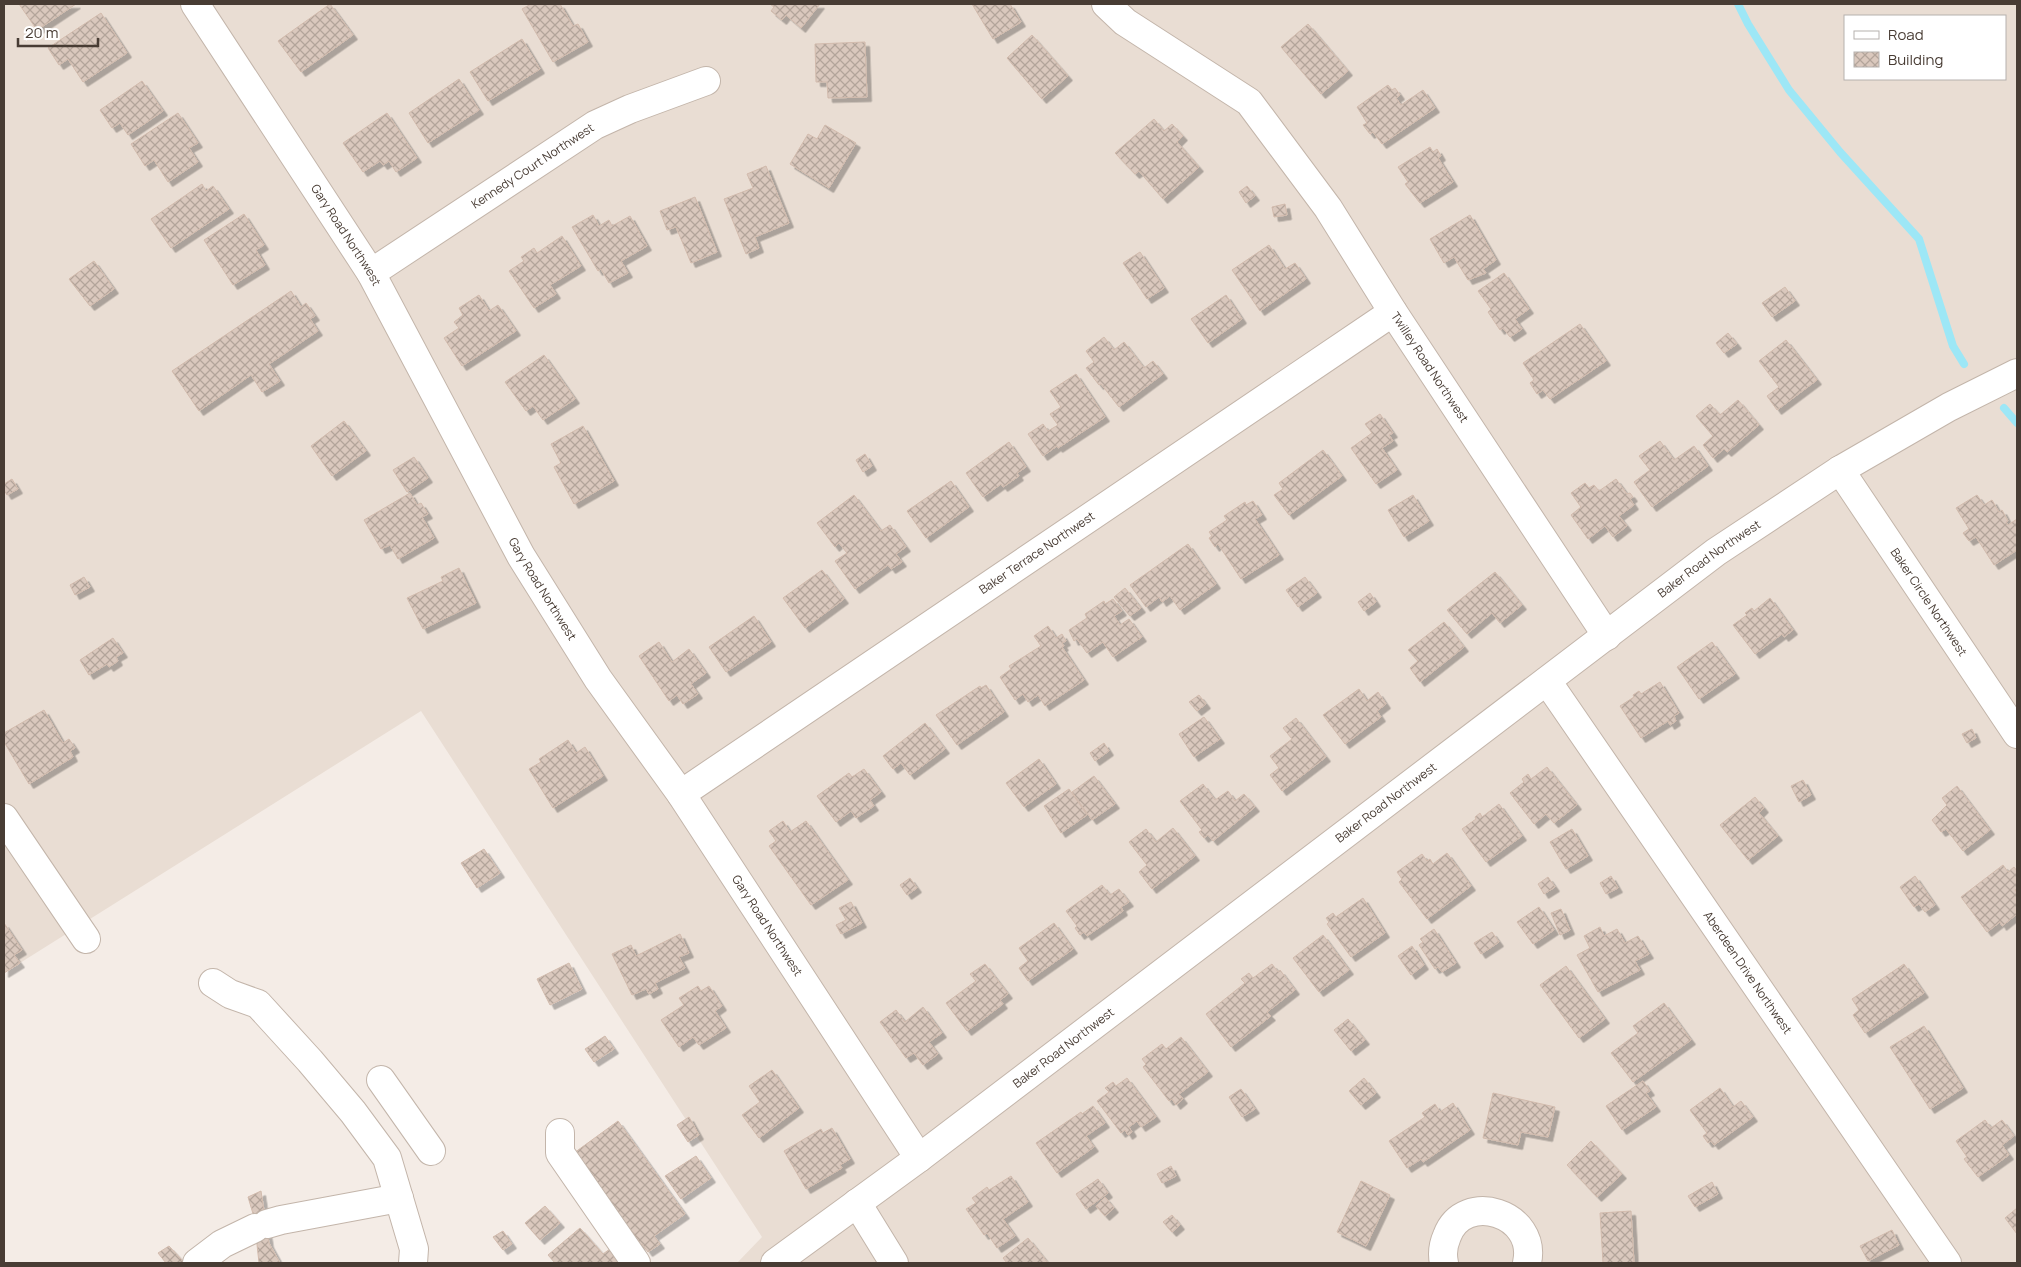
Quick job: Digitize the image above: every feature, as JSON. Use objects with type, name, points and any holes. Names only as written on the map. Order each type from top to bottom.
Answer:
[{"type":"street","name":"Gary Road Northwest","points":[[194,4],[371,273],[520,556],[598,679],[681,794],[919,1158]]},
{"type":"street","name":"Twilley Road Northwest","points":[[1106,4],[1124,22],[1249,102],[1328,208],[1393,312],[1607,636]]},
{"type":"street","name":"Kennedy Court Northwest","points":[[371,273],[595,125],[630,109],[706,81]]},
{"type":"street","name":"Baker Terrace Northwest","points":[[681,794],[1393,312]]},
{"type":"street","name":"Baker Road Northwest","points":[[775,1263],[919,1158],[1716,552],[1840,470],[1949,407],[2017,373]]},
{"type":"street","name":"Baker Circle Northwest","points":[[1840,470],[2017,734]]},
{"type":"street","name":"Aberdeen Drive Northwest","points":[[1547,681],[1947,1263]]},
{"type":"street","points":[[4,818],[86,939]]},
{"type":"street","points":[[213,983],[230,994],[258,1004],[310,1061],[387,1158],[414,1248],[414,1263]]},
{"type":"street","points":[[346,1104],[376,1083],[431,1151]]},
{"type":"street","points":[[560,1133],[560,1153],[636,1263]]},
{"type":"street","points":[[197,1263],[222,1244],[261,1226],[281,1220],[399,1198]]},
{"type":"street","points":[[857,1203],[894,1263]]},
{"type":"street","points":[[1444,1263],[1444,1245],[1448,1232],[1463,1218],[1482,1211],[1495,1212],[1509,1218],[1520,1228],[1527,1241],[1527,1263]]},
{"type":"shaded area","points":[[4,4],[2017,4],[2017,1263],[737,1263],[762,1237],[421,711],[4,973]]},
{"type":"building","points":[[19,4],[76,4],[37,30]]},
{"type":"building","points":[[330,4],[353,35],[301,72],[278,41]]},
{"type":"building","points":[[531,4],[560,4],[573,26],[578,24],[588,42],[553,62],[522,9]]},
{"type":"building","points":[[770,4],[820,4],[801,28],[786,15],[782,20],[771,11],[774,7]]},
{"type":"building","points":[[972,4],[1010,4],[1021,22],[993,39]]},
{"type":"building","points":[[101,13],[127,53],[83,82],[68,59],[59,65],[48,48]]},
{"type":"building","points":[[1308,24],[1348,71],[1321,94],[1281,47]]},
{"type":"building","points":[[1032,35],[1068,76],[1042,99],[1007,58]]},
{"type":"building","points":[[522,39],[540,69],[488,101],[470,72]]},
{"type":"building","points":[[865,42],[867,97],[828,98],[827,82],[816,82],[815,44]]},
{"type":"building","points":[[459,79],[479,110],[428,143],[409,113]]},
{"type":"building","points":[[142,81],[163,111],[128,135],[120,123],[112,128],[100,110]]},
{"type":"building","points":[[1388,85],[1392,90],[1395,88],[1400,95],[1396,98],[1401,105],[1423,90],[1435,108],[1382,144],[1373,132],[1370,134],[1363,125],[1367,123],[1357,107]]},
{"type":"building","points":[[178,113],[198,143],[189,148],[198,162],[168,182],[154,160],[145,166],[131,144]]},
{"type":"building","points":[[387,113],[417,158],[396,172],[389,161],[383,165],[380,161],[363,172],[343,143]]},
{"type":"building","points":[[1154,119],[1164,131],[1172,124],[1183,136],[1177,142],[1199,167],[1163,199],[1139,171],[1135,174],[1115,153]]},
{"type":"building","points":[[825,125],[856,143],[829,188],[790,164],[808,134],[817,139]]},
{"type":"building","points":[[1430,147],[1433,152],[1437,149],[1441,156],[1438,158],[1453,182],[1420,203],[1405,184],[1408,182],[1398,167]]},
{"type":"building","points":[[766,166],[789,223],[755,237],[759,248],[746,254],[724,199],[753,188],[747,174]]},
{"type":"building","points":[[202,184],[206,191],[213,186],[229,209],[171,248],[151,219]]},
{"type":"building","points":[[1247,186],[1255,196],[1246,203],[1239,192]]},
{"type":"building","points":[[695,197],[717,252],[691,263],[676,227],[667,230],[660,211]]},
{"type":"building","points":[[1285,204],[1287,215],[1274,217],[1272,207]]},
{"type":"building","points":[[244,214],[264,245],[256,250],[265,265],[233,285],[204,240]]},
{"type":"building","points":[[593,215],[599,226],[609,220],[612,226],[630,216],[647,246],[621,261],[628,273],[609,283],[601,269],[598,271],[572,227]]},
{"type":"building","points":[[1470,215],[1496,260],[1483,269],[1486,273],[1468,280],[1454,257],[1444,263],[1430,239]]},
{"type":"building","points":[[562,236],[581,266],[550,285],[556,294],[534,308],[509,271],[524,261],[521,257],[534,248],[537,253]]},
{"type":"building","points":[[1269,245],[1285,269],[1295,263],[1306,279],[1260,311],[1232,270]]},
{"type":"building","points":[[1140,252],[1164,288],[1147,299],[1123,263]]},
{"type":"building","points":[[94,261],[114,289],[90,306],[69,279]]},
{"type":"building","points":[[1504,273],[1529,309],[1515,319],[1522,329],[1510,337],[1503,328],[1500,330],[1488,312],[1491,309],[1478,291]]},
{"type":"building","points":[[1785,287],[1795,301],[1772,317],[1762,303]]},
{"type":"building","points":[[291,291],[301,307],[306,303],[315,316],[310,319],[318,331],[269,364],[280,381],[262,392],[251,375],[199,411],[172,371]]},
{"type":"building","points":[[479,295],[489,311],[498,305],[516,331],[462,366],[444,338],[459,328],[454,322],[463,315],[459,308]]},
{"type":"building","points":[[1226,295],[1242,319],[1208,343],[1191,319]]},
{"type":"building","points":[[1580,324],[1606,361],[1550,399],[1543,390],[1537,394],[1530,383],[1534,380],[1523,363]]},
{"type":"building","points":[[1728,333],[1737,344],[1724,353],[1716,343]]},
{"type":"building","points":[[1104,337],[1114,350],[1124,342],[1144,368],[1153,361],[1163,374],[1119,407],[1086,368],[1094,362],[1086,351]]},
{"type":"building","points":[[1786,340],[1817,380],[1777,410],[1767,396],[1779,387],[1759,361]]},
{"type":"building","points":[[544,355],[575,399],[543,420],[533,406],[526,411],[505,382]]},
{"type":"building","points":[[1076,374],[1105,417],[1043,456],[1028,434],[1043,424],[1048,431],[1058,425],[1050,414],[1061,407],[1050,391]]},
{"type":"building","points":[[1738,400],[1759,425],[1727,452],[1724,449],[1713,458],[1703,445],[1713,436],[1696,416],[1710,404],[1720,415]]},
{"type":"building","points":[[1380,414],[1393,433],[1389,435],[1393,441],[1382,448],[1397,470],[1376,484],[1351,448],[1372,433],[1365,424]]},
{"type":"building","points":[[344,421],[366,451],[332,476],[311,446]]},
{"type":"building","points":[[583,426],[614,481],[574,504],[554,467],[561,463],[551,444]]},
{"type":"building","points":[[1660,441],[1674,460],[1694,446],[1708,466],[1652,507],[1634,482],[1650,470],[1639,456]]},
{"type":"building","points":[[1009,442],[1026,467],[1017,473],[1019,476],[1003,487],[1001,484],[983,497],[966,473]]},
{"type":"building","points":[[1323,450],[1342,476],[1289,515],[1274,495],[1283,489],[1279,483]]},
{"type":"building","points":[[865,454],[872,466],[863,472],[856,460]]},
{"type":"building","points":[[414,457],[428,478],[407,492],[393,470]]},
{"type":"building","points":[[12,479],[18,489],[7,495],[4,490],[4,484]]},
{"type":"building","points":[[1616,479],[1627,494],[1630,493],[1633,497],[1630,499],[1634,505],[1619,516],[1627,526],[1613,537],[1605,526],[1588,539],[1571,515],[1581,507],[1571,493],[1585,483],[1589,488],[1594,485],[1599,491]]},
{"type":"building","points":[[951,481],[969,507],[926,538],[907,511]]},
{"type":"building","points":[[410,493],[417,505],[421,503],[428,514],[422,517],[434,538],[398,559],[390,545],[381,549],[364,520]]},
{"type":"building","points":[[854,495],[881,531],[890,525],[906,547],[896,554],[902,562],[891,569],[888,565],[855,589],[835,561],[847,553],[839,543],[835,547],[817,523]]},
{"type":"building","points":[[1413,495],[1429,521],[1404,537],[1388,510]]},
{"type":"building","points":[[1977,495],[1984,505],[1992,500],[1999,512],[2002,510],[2008,525],[2017,519],[2017,550],[1994,565],[1976,537],[1969,541],[1963,533],[1969,529],[1956,508]]},
{"type":"building","points":[[1253,501],[1262,515],[1255,519],[1279,555],[1241,579],[1218,544],[1215,547],[1209,538],[1212,536],[1209,532],[1227,520],[1224,516],[1245,502],[1246,505]]},
{"type":"building","points":[[1188,544],[1216,584],[1180,610],[1170,596],[1162,602],[1159,597],[1146,607],[1130,585]]},
{"type":"building","points":[[459,568],[476,603],[423,629],[407,598],[443,581],[441,577]]},
{"type":"building","points":[[822,570],[844,599],[805,628],[783,598]]},
{"type":"building","points":[[1495,572],[1522,605],[1500,623],[1492,613],[1467,634],[1447,610]]},
{"type":"building","points":[[84,577],[90,587],[75,595],[70,585]]},
{"type":"building","points":[[1305,577],[1317,593],[1298,607],[1286,590]]},
{"type":"building","points":[[1125,588],[1141,608],[1130,616],[1114,597]]},
{"type":"building","points":[[1370,593],[1376,602],[1364,611],[1358,602]]},
{"type":"building","points":[[1770,598],[1793,630],[1784,637],[1782,634],[1755,654],[1733,625],[1747,615],[1745,613],[1752,608],[1754,611]]},
{"type":"building","points":[[1113,599],[1122,611],[1114,616],[1120,625],[1129,619],[1142,637],[1113,657],[1103,642],[1087,653],[1077,639],[1074,641],[1069,630],[1087,618],[1085,614],[1104,601],[1105,604]]},
{"type":"building","points":[[754,616],[771,642],[726,672],[709,647]]},
{"type":"building","points":[[1444,622],[1464,647],[1420,682],[1410,668],[1418,661],[1408,650]]},
{"type":"building","points":[[1048,626],[1056,638],[1062,634],[1066,641],[1062,643],[1064,646],[1062,647],[1084,680],[1045,706],[1038,695],[1028,702],[1023,694],[1015,700],[1000,677],[1011,669],[1009,666],[1041,646],[1034,636]]},
{"type":"building","points":[[113,638],[123,653],[116,657],[118,661],[109,667],[107,664],[89,675],[80,660]]},
{"type":"building","points":[[659,642],[672,662],[689,649],[706,673],[691,684],[698,694],[683,704],[677,695],[669,701],[639,656]]},
{"type":"building","points":[[1712,642],[1735,674],[1699,699],[1677,667]]},
{"type":"building","points":[[1660,682],[1679,713],[1674,716],[1676,721],[1670,725],[1668,721],[1641,738],[1620,706],[1634,697],[1633,695],[1639,691],[1641,694]]},
{"type":"building","points":[[986,685],[1004,712],[957,745],[936,715],[980,686],[981,688]]},
{"type":"building","points":[[1359,689],[1367,701],[1378,692],[1386,704],[1377,711],[1381,717],[1345,744],[1323,715]]},
{"type":"building","points":[[1199,695],[1206,704],[1197,711],[1189,702]]},
{"type":"building","points":[[44,710],[63,743],[69,739],[75,748],[70,751],[73,757],[29,784],[4,742],[4,733]]},
{"type":"building","points":[[1204,717],[1220,739],[1194,757],[1179,734]]},
{"type":"building","points":[[1296,718],[1326,757],[1282,791],[1270,775],[1279,768],[1270,756],[1292,739],[1283,728]]},
{"type":"building","points":[[925,723],[945,749],[910,775],[901,763],[893,769],[883,756]]},
{"type":"building","points":[[1972,729],[1976,738],[1967,743],[1962,734]]},
{"type":"building","points":[[568,740],[576,753],[585,747],[603,776],[553,808],[529,769],[541,762],[539,759]]},
{"type":"building","points":[[1104,743],[1109,751],[1095,761],[1090,753]]},
{"type":"building","points":[[1039,759],[1056,784],[1024,807],[1006,783]]},
{"type":"building","points":[[1547,767],[1577,805],[1554,823],[1546,814],[1534,824],[1510,793],[1524,782],[1522,779],[1528,774],[1531,779]]},
{"type":"building","points":[[864,769],[881,792],[870,800],[874,806],[856,818],[851,811],[836,822],[817,796],[849,773],[852,777]]},
{"type":"building","points":[[1094,776],[1115,804],[1092,820],[1072,792]]},
{"type":"building","points":[[1803,780],[1811,795],[1799,802],[1791,786]]},
{"type":"building","points":[[1203,784],[1215,800],[1228,791],[1235,801],[1244,794],[1255,807],[1213,841],[1208,835],[1204,838],[1199,832],[1202,830],[1180,801]]},
{"type":"building","points":[[1957,786],[1990,830],[1963,851],[1946,829],[1941,832],[1932,820],[1947,805],[1942,798]]},
{"type":"building","points":[[1069,789],[1087,815],[1061,833],[1044,806]]},
{"type":"building","points":[[1755,797],[1764,808],[1759,813],[1778,836],[1748,860],[1720,825]]},
{"type":"building","points":[[1499,804],[1522,836],[1486,862],[1462,829],[1476,819],[1475,817],[1480,813],[1482,817]]},
{"type":"building","points":[[783,821],[790,832],[806,821],[848,880],[811,905],[769,846],[776,841],[769,831]]},
{"type":"building","points":[[1173,828],[1195,856],[1152,889],[1139,872],[1147,865],[1129,842],[1146,829],[1156,842]]},
{"type":"building","points":[[1572,829],[1588,856],[1566,869],[1550,842]]},
{"type":"building","points":[[484,849],[500,873],[477,888],[461,863]]},
{"type":"building","points":[[1447,853],[1471,886],[1427,919],[1399,882],[1402,879],[1397,872],[1422,854],[1427,861],[1430,859],[1433,864]]},
{"type":"building","points":[[2003,865],[2008,872],[2014,867],[2017,871],[2017,888],[2015,890],[2017,893],[2017,914],[2002,926],[2000,922],[1987,932],[1961,897]]},
{"type":"building","points":[[1611,876],[1618,888],[1606,894],[1600,883]]},
{"type":"building","points":[[1915,876],[1935,905],[1925,912],[1919,904],[1914,907],[1900,887]]},
{"type":"building","points":[[1548,877],[1555,887],[1544,894],[1538,884]]},
{"type":"building","points":[[910,878],[917,888],[907,895],[900,885]]},
{"type":"building","points":[[1102,885],[1110,895],[1119,889],[1129,902],[1121,907],[1123,911],[1087,936],[1084,932],[1080,935],[1075,928],[1077,926],[1066,911]]},
{"type":"building","points":[[1363,898],[1385,933],[1351,957],[1327,924],[1329,922],[1326,918],[1333,913],[1336,917]]},
{"type":"building","points":[[851,902],[862,923],[841,934],[836,925],[846,920],[839,908]]},
{"type":"building","points":[[1539,907],[1554,930],[1533,944],[1517,922]]},
{"type":"building","points":[[1561,909],[1570,930],[1560,935],[1551,913]]},
{"type":"building","points":[[4,923],[22,950],[14,955],[20,963],[4,973]]},
{"type":"building","points":[[1054,923],[1073,949],[1028,981],[1019,968],[1028,961],[1019,948]]},
{"type":"building","points":[[1600,927],[1604,936],[1617,929],[1625,943],[1638,936],[1649,954],[1635,961],[1640,970],[1598,992],[1577,955],[1590,948],[1584,936]]},
{"type":"building","points":[[1434,929],[1456,963],[1442,972],[1438,967],[1435,969],[1419,945],[1423,942],[1420,939]]},
{"type":"building","points":[[1492,932],[1499,942],[1481,954],[1474,943]]},
{"type":"building","points":[[680,934],[689,953],[679,957],[685,968],[655,983],[658,989],[649,994],[646,989],[632,995],[612,954],[631,945],[636,956]]},
{"type":"building","points":[[1323,935],[1349,970],[1319,992],[1293,958]]},
{"type":"building","points":[[1412,946],[1424,965],[1411,975],[1398,956]]},
{"type":"building","points":[[569,963],[582,989],[550,1005],[537,979]]},
{"type":"building","points":[[985,964],[1008,994],[1000,1000],[1003,1004],[967,1031],[946,1003],[976,981],[970,974]]},
{"type":"building","points":[[1272,964],[1278,972],[1280,970],[1295,990],[1267,1012],[1271,1016],[1231,1047],[1206,1014],[1245,983],[1241,979],[1249,973],[1253,978]]},
{"type":"building","points":[[1904,964],[1924,993],[1865,1033],[1853,1015],[1859,1010],[1852,999]]},
{"type":"building","points":[[1566,966],[1605,1019],[1579,1038],[1540,985]]},
{"type":"building","points":[[698,986],[701,991],[709,986],[722,1006],[715,1011],[726,1028],[699,1045],[693,1037],[679,1047],[661,1020],[684,1005],[679,998]]},
{"type":"building","points":[[1664,1003],[1691,1040],[1633,1082],[1611,1053],[1638,1033],[1633,1026]]},
{"type":"building","points":[[923,1007],[942,1033],[929,1042],[938,1054],[923,1065],[914,1053],[906,1058],[880,1022],[896,1010],[905,1022]]},
{"type":"building","points":[[1348,1019],[1365,1040],[1351,1051],[1334,1030]]},
{"type":"building","points":[[1924,1026],[1963,1088],[1930,1109],[1890,1047]]},
{"type":"building","points":[[605,1036],[614,1049],[594,1062],[585,1049]]},
{"type":"building","points":[[1181,1037],[1208,1072],[1179,1094],[1183,1099],[1176,1105],[1172,1099],[1169,1101],[1143,1067],[1146,1064],[1142,1059],[1162,1044],[1166,1049]]},
{"type":"building","points":[[772,1070],[799,1108],[759,1138],[742,1115],[760,1102],[749,1086]]},
{"type":"building","points":[[1127,1078],[1156,1117],[1141,1127],[1137,1121],[1129,1127],[1132,1132],[1128,1135],[1125,1130],[1121,1133],[1097,1101],[1109,1092],[1105,1088],[1113,1082],[1116,1086]]},
{"type":"building","points":[[1364,1078],[1376,1093],[1361,1105],[1349,1091]]},
{"type":"building","points":[[1643,1081],[1650,1091],[1646,1093],[1656,1107],[1622,1130],[1606,1106]]},
{"type":"building","points":[[1720,1088],[1733,1107],[1741,1101],[1753,1117],[1714,1145],[1711,1141],[1708,1143],[1703,1136],[1707,1133],[1690,1110]]},
{"type":"building","points":[[1241,1089],[1255,1109],[1242,1117],[1229,1097]]},
{"type":"building","points":[[1493,1093],[1555,1107],[1548,1137],[1521,1132],[1518,1145],[1483,1138]]},
{"type":"building","points":[[1453,1103],[1470,1130],[1423,1162],[1421,1159],[1407,1168],[1389,1141],[1425,1117],[1422,1113],[1435,1104],[1440,1112]]},
{"type":"building","points":[[1093,1106],[1105,1123],[1086,1136],[1094,1147],[1057,1173],[1036,1143],[1081,1112],[1082,1114]]},
{"type":"building","points":[[689,1117],[699,1135],[688,1142],[677,1125]]},
{"type":"building","points":[[1985,1120],[1991,1128],[2002,1120],[2014,1136],[2002,1145],[2009,1155],[1978,1177],[1964,1159],[1967,1157],[1956,1141]]},
{"type":"building","points":[[618,1121],[685,1214],[654,1236],[660,1244],[648,1252],[642,1244],[640,1246],[574,1153]]},
{"type":"building","points":[[832,1128],[850,1159],[840,1165],[842,1168],[806,1189],[784,1151],[821,1129],[823,1133]]},
{"type":"building","points":[[1591,1141],[1622,1174],[1597,1197],[1567,1165]]},
{"type":"building","points":[[696,1156],[711,1178],[681,1199],[665,1176]]},
{"type":"building","points":[[1171,1166],[1176,1176],[1162,1183],[1157,1174]]},
{"type":"building","points":[[1011,1176],[1028,1202],[1003,1219],[1015,1236],[997,1248],[987,1233],[984,1235],[966,1209],[976,1203],[972,1198],[987,1187],[989,1190]]},
{"type":"building","points":[[1098,1179],[1108,1193],[1086,1209],[1076,1194]]},
{"type":"building","points":[[1361,1181],[1390,1195],[1366,1246],[1337,1232]]},
{"type":"building","points":[[1712,1182],[1718,1194],[1695,1207],[1688,1196]]},
{"type":"building","points":[[261,1191],[269,1243],[280,1263],[259,1263],[254,1217],[248,1197]]},
{"type":"building","points":[[1105,1197],[1114,1208],[1105,1216],[1096,1206]]},
{"type":"building","points":[[545,1206],[560,1223],[540,1240],[525,1223]]},
{"type":"building","points":[[2017,1208],[2017,1234],[2005,1218]]},
{"type":"building","points":[[1631,1211],[1634,1263],[1603,1263],[1600,1213]]},
{"type":"building","points":[[1172,1215],[1180,1225],[1172,1232],[1163,1222]]},
{"type":"building","points":[[580,1228],[603,1254],[614,1246],[629,1263],[555,1263],[548,1255]]},
{"type":"building","points":[[1892,1230],[1899,1245],[1868,1261],[1860,1246]]},
{"type":"building","points":[[503,1231],[512,1244],[503,1250],[493,1237]]},
{"type":"building","points":[[1028,1238],[1048,1263],[1007,1263],[1003,1258]]},
{"type":"building","points":[[169,1246],[186,1263],[166,1263],[158,1253]]},
{"type":"waterway","points":[[1738,4],[1748,24],[1789,90],[1840,152],[1919,239],[1953,346],[1964,364]]},
{"type":"waterway","points":[[2004,408],[2017,423]]}]
